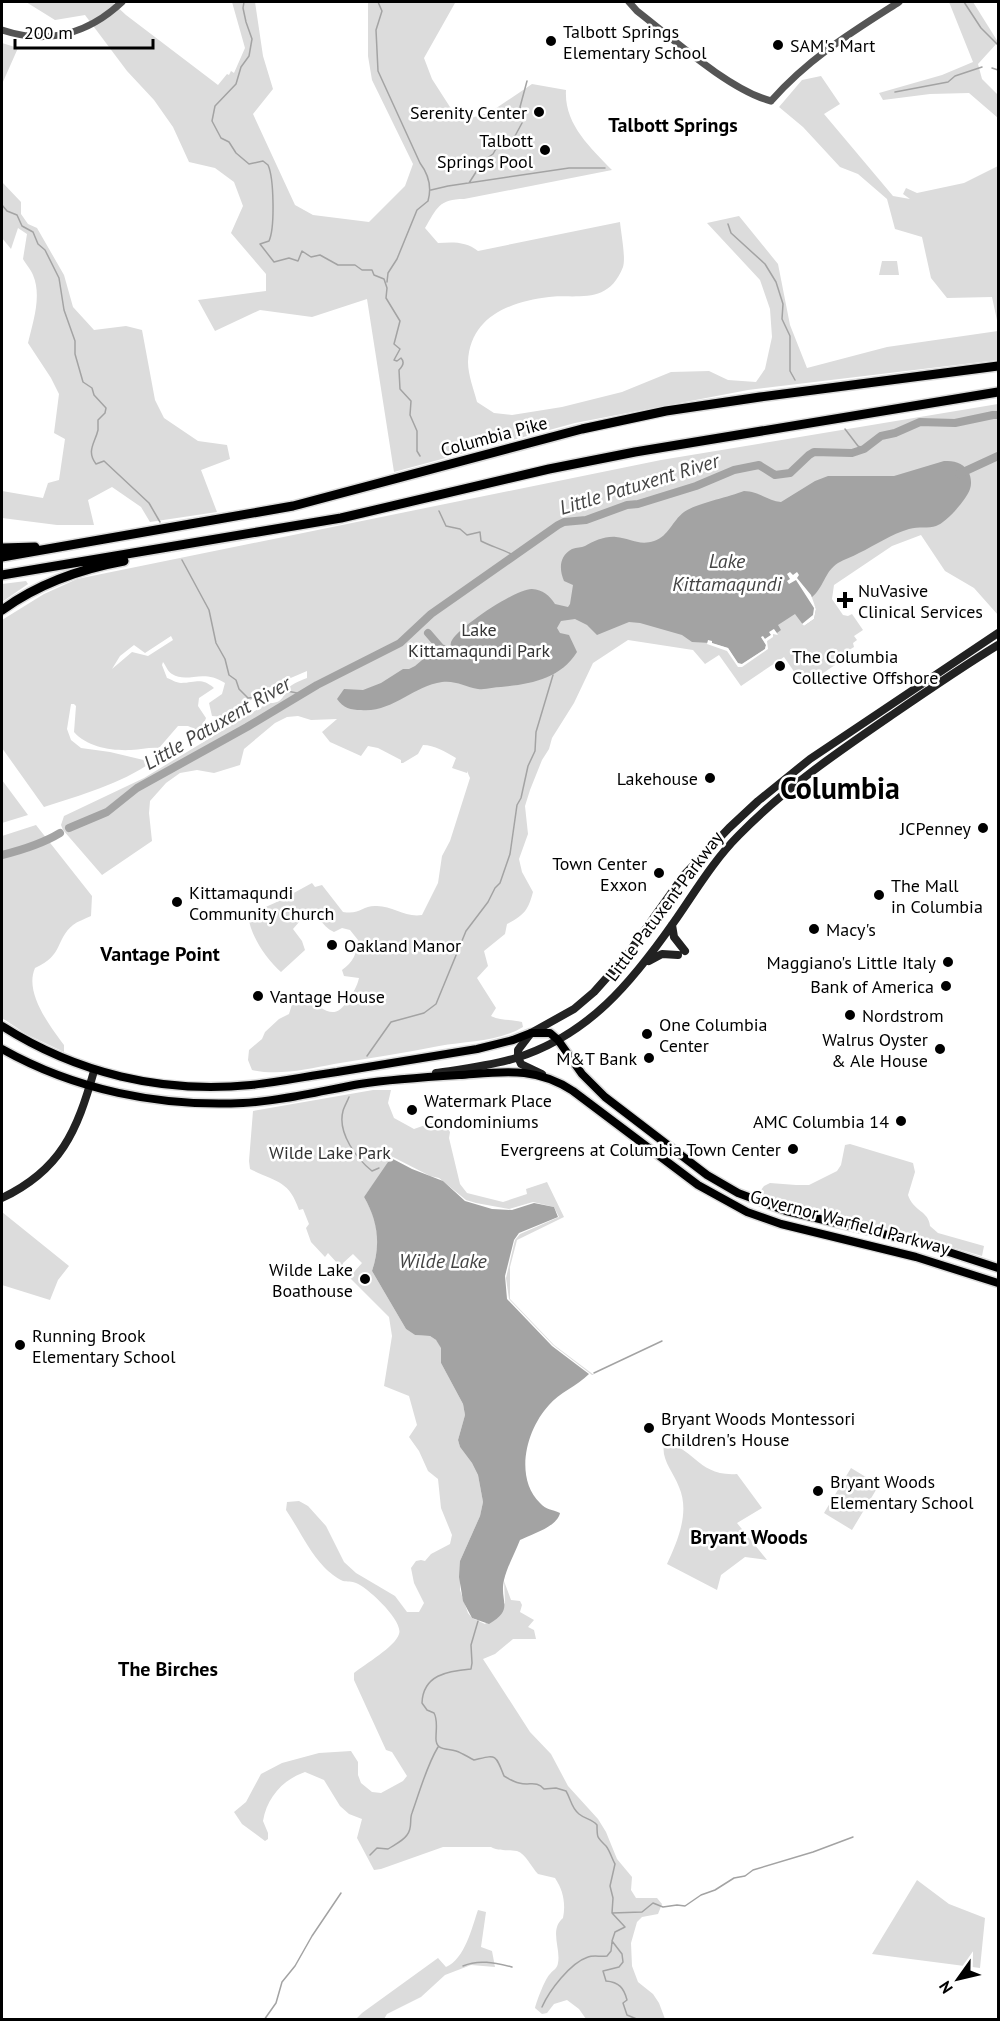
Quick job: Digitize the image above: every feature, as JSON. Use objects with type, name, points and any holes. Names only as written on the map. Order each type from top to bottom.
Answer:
[{"type":"highway","name":"Columbia Pike","points":[[2,557],[251,515],[316,501],[582,429],[666,411],[999,366]]},
{"type":"highway","points":[[2,575],[341,518],[635,452],[999,392]]},
{"type":"highway","points":[[2,548],[97,542]]},
{"type":"highway","points":[[2,610],[40,587],[70,575],[189,544]]},
{"type":"main road","name":"Little Patuxent Parkway","points":[[2,1026],[31,1044],[94,1071],[178,1086],[251,1085],[477,1049],[531,1033],[569,1012],[594,992],[627,955],[684,875],[758,801],[810,759],[999,633]]},
{"type":"main road","name":"Little Patuxent Parkway","points":[[2,1049],[43,1069],[90,1085],[157,1100],[219,1103],[254,1101],[408,1078],[518,1057],[558,1040],[608,1005],[643,966],[720,856],[785,792],[836,753],[999,645]]},
{"type":"main road","points":[[982,655],[994,653],[999,655]]},
{"type":"main road","points":[[643,966],[662,954],[682,953],[674,938],[672,925]]},
{"type":"main road","points":[[549,1078],[524,1066],[518,1057],[518,1050],[531,1033],[550,1033],[558,1040]]},
{"type":"main road","name":"Governor Warfield Parkway","points":[[558,1040],[582,1074],[605,1097],[707,1175],[738,1193],[786,1211],[921,1243],[999,1268]]},
{"type":"main road","points":[[2,1198],[35,1178],[62,1150],[76,1125],[94,1071]]},
{"type":"main road","name":"Governor Warfield Parkway","points":[[408,1078],[514,1071],[549,1078],[573,1091],[698,1185],[738,1209],[762,1219],[916,1257],[999,1282]]},
{"type":"street","points":[[2,30],[25,36],[63,35],[92,24],[122,2]]},
{"type":"street","points":[[630,2],[640,7],[715,65],[771,101],[791,79],[820,54],[900,2]]},
{"type":"green space","points":[[26,2],[112,2],[218,85],[231,71],[234,73],[245,48],[232,2],[255,2],[263,56],[273,89],[253,114],[295,205],[313,215],[369,222],[405,186],[413,164],[372,80],[368,56],[368,2],[455,3],[424,58],[432,79],[459,121],[489,113],[532,84],[566,90],[566,102],[574,124],[587,144],[612,170],[449,201],[436,210],[425,228],[438,243],[464,244],[478,251],[620,222],[624,263],[617,279],[609,287],[592,295],[549,297],[520,303],[494,314],[476,334],[470,346],[468,362],[470,377],[477,402],[494,413],[512,415],[562,407],[622,392],[671,372],[709,371],[728,380],[756,382],[765,369],[772,337],[770,309],[760,280],[707,223],[739,216],[778,264],[790,325],[807,368],[887,347],[998,331],[998,360],[748,390],[575,423],[394,472],[367,299],[312,317],[260,310],[215,331],[198,300],[266,291],[266,274],[231,233],[243,206],[234,182],[215,168],[189,162],[173,127],[154,100],[127,71],[85,15],[55,20]]},
{"type":"green space","points":[[949,2],[973,2],[998,42],[978,64],[982,79],[998,95],[998,118],[969,93],[930,94],[883,100],[879,93],[942,75],[973,62]]},
{"type":"green space","points":[[2,43],[18,48],[2,84]]},
{"type":"green space","points":[[821,76],[840,104],[824,114],[893,196],[910,199],[903,194],[906,188],[917,193],[964,183],[998,166],[998,325],[992,297],[947,298],[931,278],[922,237],[895,229],[887,199],[858,174],[840,167],[803,127],[779,107],[802,80]]},
{"type":"green space","points":[[2,182],[21,202],[21,214],[28,224],[37,228],[64,275],[73,307],[94,330],[126,326],[142,330],[155,400],[164,418],[198,441],[227,445],[230,459],[201,470],[217,512],[150,522],[141,507],[112,487],[88,500],[94,525],[57,525],[2,518],[2,491],[43,498],[48,483],[59,480],[65,439],[54,433],[59,394],[28,343],[36,309],[37,292],[33,275],[23,259],[27,234],[18,228],[11,249],[2,238]]},
{"type":"green space","points":[[882,261],[897,261],[899,275],[879,275]]},
{"type":"green space","name":"Lake Kittamaqundi Park","points":[[998,404],[998,615],[974,588],[945,571],[921,535],[892,546],[834,585],[832,599],[843,615],[852,614],[863,630],[854,636],[857,640],[853,643],[854,647],[844,653],[838,663],[804,686],[784,657],[741,686],[719,655],[705,664],[693,650],[628,640],[593,663],[574,703],[552,738],[525,806],[528,834],[519,859],[522,872],[533,892],[524,912],[507,924],[505,934],[484,951],[488,966],[477,978],[496,1008],[491,1016],[522,1022],[523,1027],[493,1038],[303,1070],[262,1072],[252,1070],[248,1060],[249,1050],[279,1019],[289,1014],[294,998],[305,998],[329,1012],[338,1011],[355,990],[359,978],[344,976],[342,970],[352,961],[357,949],[358,940],[350,930],[342,928],[334,932],[317,918],[306,914],[293,929],[302,941],[305,950],[281,972],[260,946],[252,931],[248,915],[312,883],[315,887],[322,885],[343,912],[381,906],[410,915],[422,915],[438,883],[442,856],[450,841],[470,778],[467,771],[467,773],[452,768],[456,758],[427,745],[423,745],[418,754],[403,763],[378,748],[368,746],[361,756],[330,742],[322,732],[337,719],[311,720],[298,716],[287,717],[275,723],[244,749],[240,765],[214,773],[197,770],[180,773],[166,783],[150,801],[152,841],[102,875],[63,830],[61,825],[64,816],[144,778],[268,703],[278,702],[292,685],[307,678],[307,671],[272,686],[225,717],[212,716],[209,703],[222,694],[225,683],[202,676],[178,677],[169,672],[163,662],[167,678],[179,683],[202,682],[214,688],[199,698],[198,706],[206,718],[203,726],[197,730],[188,726],[178,726],[159,748],[116,750],[93,745],[74,732],[76,706],[71,704],[67,729],[71,740],[81,748],[152,762],[114,783],[44,807],[2,748],[2,620],[44,594],[77,579],[661,460]],"holes":[[[171,636],[173,640],[148,656],[132,652],[112,669],[120,656],[134,645],[145,653]]]},
{"type":"green space","points":[[26,581],[28,584],[2,602],[2,584]]},
{"type":"green space","points":[[2,780],[28,815],[2,823]]},
{"type":"green space","points":[[36,825],[92,896],[91,916],[67,931],[51,958],[35,968],[33,978],[33,988],[40,1009],[64,1045],[64,1052],[26,1034],[2,1018],[2,836]]},
{"type":"green space","name":"Wilde Lake Park","points":[[373,1090],[391,1090],[388,1103],[394,1118],[414,1129],[431,1123],[445,1125],[450,1132],[449,1138],[460,1184],[467,1193],[503,1202],[527,1194],[526,1189],[547,1182],[564,1217],[517,1240],[510,1267],[510,1299],[554,1345],[594,1375],[553,1345],[509,1299],[506,1278],[515,1240],[520,1234],[559,1217],[554,1207],[533,1202],[509,1209],[466,1200],[439,1178],[430,1176],[393,1157],[364,1197],[373,1215],[377,1233],[377,1252],[372,1271],[406,1329],[415,1335],[430,1336],[441,1347],[441,1363],[463,1404],[465,1415],[458,1440],[478,1475],[483,1502],[480,1516],[460,1561],[460,1590],[468,1613],[472,1618],[485,1624],[505,1603],[504,1581],[511,1600],[520,1601],[522,1605],[520,1612],[534,1620],[528,1627],[534,1630],[536,1639],[513,1639],[495,1654],[483,1659],[530,1732],[551,1754],[568,1786],[598,1819],[617,1859],[632,1877],[631,1890],[636,1898],[657,1898],[662,1904],[658,1914],[642,1917],[637,1922],[631,1943],[632,1966],[638,1982],[653,1994],[665,2019],[586,2019],[579,2009],[567,2000],[554,2004],[547,2013],[542,2014],[535,2008],[546,1980],[558,1965],[556,1934],[563,1918],[564,1902],[555,1878],[538,1874],[526,1858],[517,1851],[491,1847],[443,1847],[374,1870],[357,1838],[362,1819],[349,1814],[340,1806],[324,1780],[305,1772],[289,1780],[272,1797],[263,1821],[268,1833],[268,1839],[265,1841],[242,1824],[234,1812],[246,1802],[261,1774],[282,1763],[319,1753],[351,1751],[358,1762],[358,1775],[361,1783],[372,1792],[381,1793],[403,1781],[407,1776],[392,1752],[386,1750],[354,1680],[354,1673],[386,1650],[396,1639],[399,1628],[396,1621],[384,1605],[368,1591],[354,1582],[340,1580],[324,1567],[308,1547],[286,1510],[287,1502],[299,1501],[308,1506],[326,1526],[344,1562],[356,1573],[395,1596],[407,1612],[419,1612],[424,1603],[414,1583],[411,1568],[416,1561],[425,1561],[431,1554],[450,1544],[452,1535],[441,1508],[438,1479],[428,1471],[419,1451],[409,1437],[417,1425],[409,1396],[384,1386],[392,1336],[389,1317],[346,1274],[350,1269],[354,1272],[362,1263],[353,1254],[343,1263],[341,1270],[328,1253],[325,1257],[311,1242],[306,1228],[309,1224],[303,1209],[299,1210],[291,1193],[281,1183],[250,1169],[249,1161],[253,1111]]},
{"type":"green space","points":[[850,1144],[913,1163],[915,1172],[908,1195],[910,1200],[927,1217],[930,1226],[938,1233],[984,1246],[982,1256],[909,1234],[797,1209],[758,1194],[764,1186],[770,1183],[809,1185],[837,1171],[841,1165],[845,1145]]},
{"type":"green space","points":[[2,1212],[69,1266],[58,1280],[50,1300],[2,1285]]},
{"type":"green space","points":[[664,1444],[682,1450],[713,1471],[737,1474],[762,1508],[737,1523],[767,1560],[745,1557],[721,1575],[717,1590],[667,1564],[679,1536],[683,1506],[679,1487],[664,1455]]},
{"type":"green space","points":[[851,1468],[879,1485],[852,1530],[824,1513]]},
{"type":"green space","points":[[917,1880],[949,1904],[985,1918],[980,1968],[872,1954]]},
{"type":"green space","points":[[478,1910],[486,1912],[481,1947],[492,1951],[495,1967],[471,1965],[445,1975],[421,1997],[387,2014],[384,2019],[356,2019],[438,1958],[446,1967],[453,1963],[467,1942]]},
{"type":"water","name":"Lake Kittamaqundi","points":[[944,461],[963,466],[968,471],[971,480],[968,493],[950,516],[936,526],[912,528],[896,534],[838,563],[811,598],[816,609],[814,619],[804,626],[795,614],[778,625],[781,630],[777,633],[773,629],[771,635],[765,639],[761,637],[766,645],[765,649],[742,664],[738,664],[728,648],[711,643],[692,642],[682,635],[640,623],[629,622],[597,635],[587,625],[575,619],[561,621],[557,628],[560,633],[569,635],[577,652],[562,668],[534,682],[478,689],[442,682],[421,688],[393,704],[372,710],[351,709],[342,705],[337,699],[344,689],[363,690],[381,683],[403,669],[415,666],[428,655],[435,653],[441,656],[452,656],[451,642],[464,628],[501,602],[524,590],[539,590],[555,604],[568,607],[573,585],[564,581],[561,567],[562,559],[572,549],[608,537],[644,543],[654,541],[663,536],[689,509],[744,491],[781,502],[815,481],[828,476],[894,476]]},
{"type":"water","name":"Wilde Lake","points":[[393,1159],[443,1181],[465,1201],[492,1209],[512,1210],[534,1203],[554,1207],[558,1217],[519,1233],[514,1240],[505,1276],[507,1299],[552,1346],[589,1374],[553,1401],[534,1427],[526,1454],[527,1480],[532,1492],[542,1505],[560,1513],[549,1526],[520,1540],[504,1580],[504,1609],[497,1619],[489,1624],[472,1618],[463,1601],[459,1577],[460,1561],[480,1516],[483,1502],[478,1475],[458,1440],[465,1415],[463,1404],[441,1363],[441,1348],[436,1340],[430,1336],[415,1335],[406,1329],[372,1271],[377,1252],[377,1233],[364,1197],[388,1162]]},
{"type":"pier","points":[[790,572],[793,575],[797,572],[799,575],[797,578],[811,595],[816,609],[814,619],[804,626],[802,624],[813,615],[814,608],[796,580],[789,584],[787,581],[790,579],[787,574]]},
{"type":"pier","points":[[774,629],[778,635],[773,634],[773,637],[767,641],[768,649],[742,667],[738,667],[727,651],[707,644],[708,640],[728,648],[738,663],[742,664],[765,649],[766,645],[761,637],[765,639]]},
{"type":"waterway","points":[[244,2],[246,22],[252,39],[249,56],[241,67],[236,84],[215,106],[212,121],[221,138],[229,142],[236,153],[249,164],[263,161],[268,165],[273,191],[271,235],[269,241],[260,244],[274,262],[289,258],[298,261],[302,251],[311,257],[320,255],[338,265],[355,265],[362,270],[372,270],[374,275],[384,279],[387,288],[386,298],[400,321],[394,344],[400,349],[394,360],[401,358],[403,361],[399,370],[400,389],[411,401],[410,415],[417,431],[417,451],[420,456]]},
{"type":"waterway","points":[[378,2],[382,11],[376,30],[378,71],[426,172],[430,186],[428,201],[417,210],[397,259],[388,273],[387,282]]},
{"type":"waterway","points":[[964,2],[981,28],[998,45]]},
{"type":"waterway","points":[[895,92],[948,82],[955,76],[982,67]]},
{"type":"waterway","points":[[992,68],[998,70]]},
{"type":"waterway","points":[[523,113],[520,107],[527,81]]},
{"type":"waterway","points":[[469,183],[483,161],[493,154],[497,147],[515,136],[522,123]]},
{"type":"waterway","points":[[431,190],[569,168],[605,168]]},
{"type":"waterway","points":[[2,205],[7,211],[17,215],[22,226],[33,232],[38,244],[45,250],[59,278],[64,310],[75,341],[75,354],[83,382],[92,388],[94,395],[106,408],[105,413],[98,420],[98,430],[91,451],[93,459],[96,464],[104,461],[149,503],[160,522]]},
{"type":"waterway","points":[[728,224],[731,233],[765,264],[776,282],[783,304],[782,319],[790,336],[790,371],[795,380]]},
{"type":"waterway","name":"Little Patuxent River","points":[[69,828],[107,812],[137,788],[317,685],[400,643],[431,614],[564,522],[586,520],[627,505],[638,504],[696,486],[734,470],[759,465],[775,475],[790,473],[814,452],[852,453],[864,449],[881,436],[895,433],[920,422],[955,423],[998,415]]},
{"type":"waterway","points":[[845,429],[858,446],[864,449]]},
{"type":"waterway","points":[[959,474],[998,456]]},
{"type":"waterway","points":[[439,511],[446,526],[460,529],[467,535],[480,532],[481,541],[513,555]]},
{"type":"waterway","points":[[182,560],[209,610],[216,643],[225,659],[229,675],[236,680],[239,689],[248,698],[258,697],[266,691],[277,689],[302,694]]},
{"type":"waterway","points":[[428,633],[441,648],[450,651],[453,656],[461,653]]},
{"type":"waterway","points":[[367,1056],[391,1022],[424,1013],[436,1004],[466,931],[500,883],[510,854],[517,805],[521,798],[528,766],[535,751],[536,732],[553,675]]},
{"type":"waterway","name":"Little Patuxent River","points":[[2,855],[32,846],[60,833]]},
{"type":"waterway","points":[[349,1097],[343,1109],[342,1119],[346,1136],[355,1153],[366,1166],[372,1171],[379,1168]]},
{"type":"waterway","points":[[594,1373],[662,1341]]},
{"type":"waterway","points":[[478,1621],[471,1645],[471,1669],[438,1676],[432,1680],[423,1694],[422,1703],[435,1716],[437,1745],[474,1760],[494,1757],[504,1776],[515,1782],[535,1784],[544,1789],[556,1788],[566,1791],[576,1812],[597,1825],[598,1837],[615,1864],[610,1886],[613,1898],[612,1913],[625,1927],[615,1932],[612,1941],[622,1954],[623,1962],[619,1967],[603,1971],[606,1981],[618,1984],[624,1992],[627,2000],[623,2003],[627,2015],[639,2020]]},
{"type":"waterway","points":[[370,1855],[377,1848],[388,1849],[409,1832],[411,1816],[438,1747]]},
{"type":"waterway","points":[[612,1913],[642,1912],[653,1903],[663,1907],[685,1906],[701,1895],[715,1890],[734,1878],[745,1876],[753,1870],[853,1837]]},
{"type":"waterway","points":[[264,2020],[276,2003],[282,1982],[295,1966],[341,1893]]},
{"type":"waterway","points":[[542,2007],[567,1971],[588,1957],[607,1956],[611,1951],[612,1942]]},
{"type":"waterway","points":[[463,1966],[481,1962],[512,1967]]},
{"type":"place","name":"Talbott Springs Elementary School","points":[[551,41]]},
{"type":"place","name":"SAM's Mart","points":[[778,45]]},
{"type":"place","name":"Serenity Center","points":[[539,112]]},
{"type":"place","name":"Talbott Springs Pool","points":[[545,150]]},
{"type":"place","name":"NuVasive Clinical Services","points":[[845,600]]},
{"type":"place","name":"The Columbia Collective Offshore","points":[[780,666]]},
{"type":"place","name":"Lakehouse","points":[[710,778]]},
{"type":"place","name":"JCPenney","points":[[983,828]]},
{"type":"place","name":"Town Center Exxon","points":[[659,873]]},
{"type":"place","name":"The Mall in Columbia","points":[[879,895]]},
{"type":"place","name":"Kittamaqundi Community Church","points":[[177,902]]},
{"type":"place","name":"Macy's","points":[[814,929]]},
{"type":"place","name":"Oakland Manor","points":[[332,945]]},
{"type":"place","name":"Maggiano's Little Italy","points":[[948,962]]},
{"type":"place","name":"Bank of America","points":[[946,986]]},
{"type":"place","name":"Vantage House","points":[[258,996]]},
{"type":"place","name":"Nordstrom","points":[[850,1015]]},
{"type":"place","name":"One Columbia Center","points":[[647,1034]]},
{"type":"place","name":"Walrus Oyster & Ale House","points":[[940,1049]]},
{"type":"place","name":"M&T Bank","points":[[649,1058]]},
{"type":"place","name":"Watermark Place Condominiums","points":[[412,1110]]},
{"type":"place","name":"AMC Columbia 14","points":[[901,1121]]},
{"type":"place","name":"Evergreens at Columbia Town Center","points":[[793,1149]]},
{"type":"place","name":"Wilde Lake Boathouse","points":[[365,1279]]},
{"type":"place","name":"Running Brook Elementary School","points":[[20,1345]]},
{"type":"place","name":"Bryant Woods Montessori Children's House","points":[[649,1428]]},
{"type":"place","name":"Bryant Woods Elementary School","points":[[818,1491]]},
{"type":"district","name":"Talbott Springs","points":[[673,125]]},
{"type":"district","name":"Columbia","points":[[840,787]]},
{"type":"district","name":"Vantage Point","points":[[160,954]]},
{"type":"district","name":"Bryant Woods","points":[[749,1537]]},
{"type":"district","name":"The Birches","points":[[168,1669]]}]
